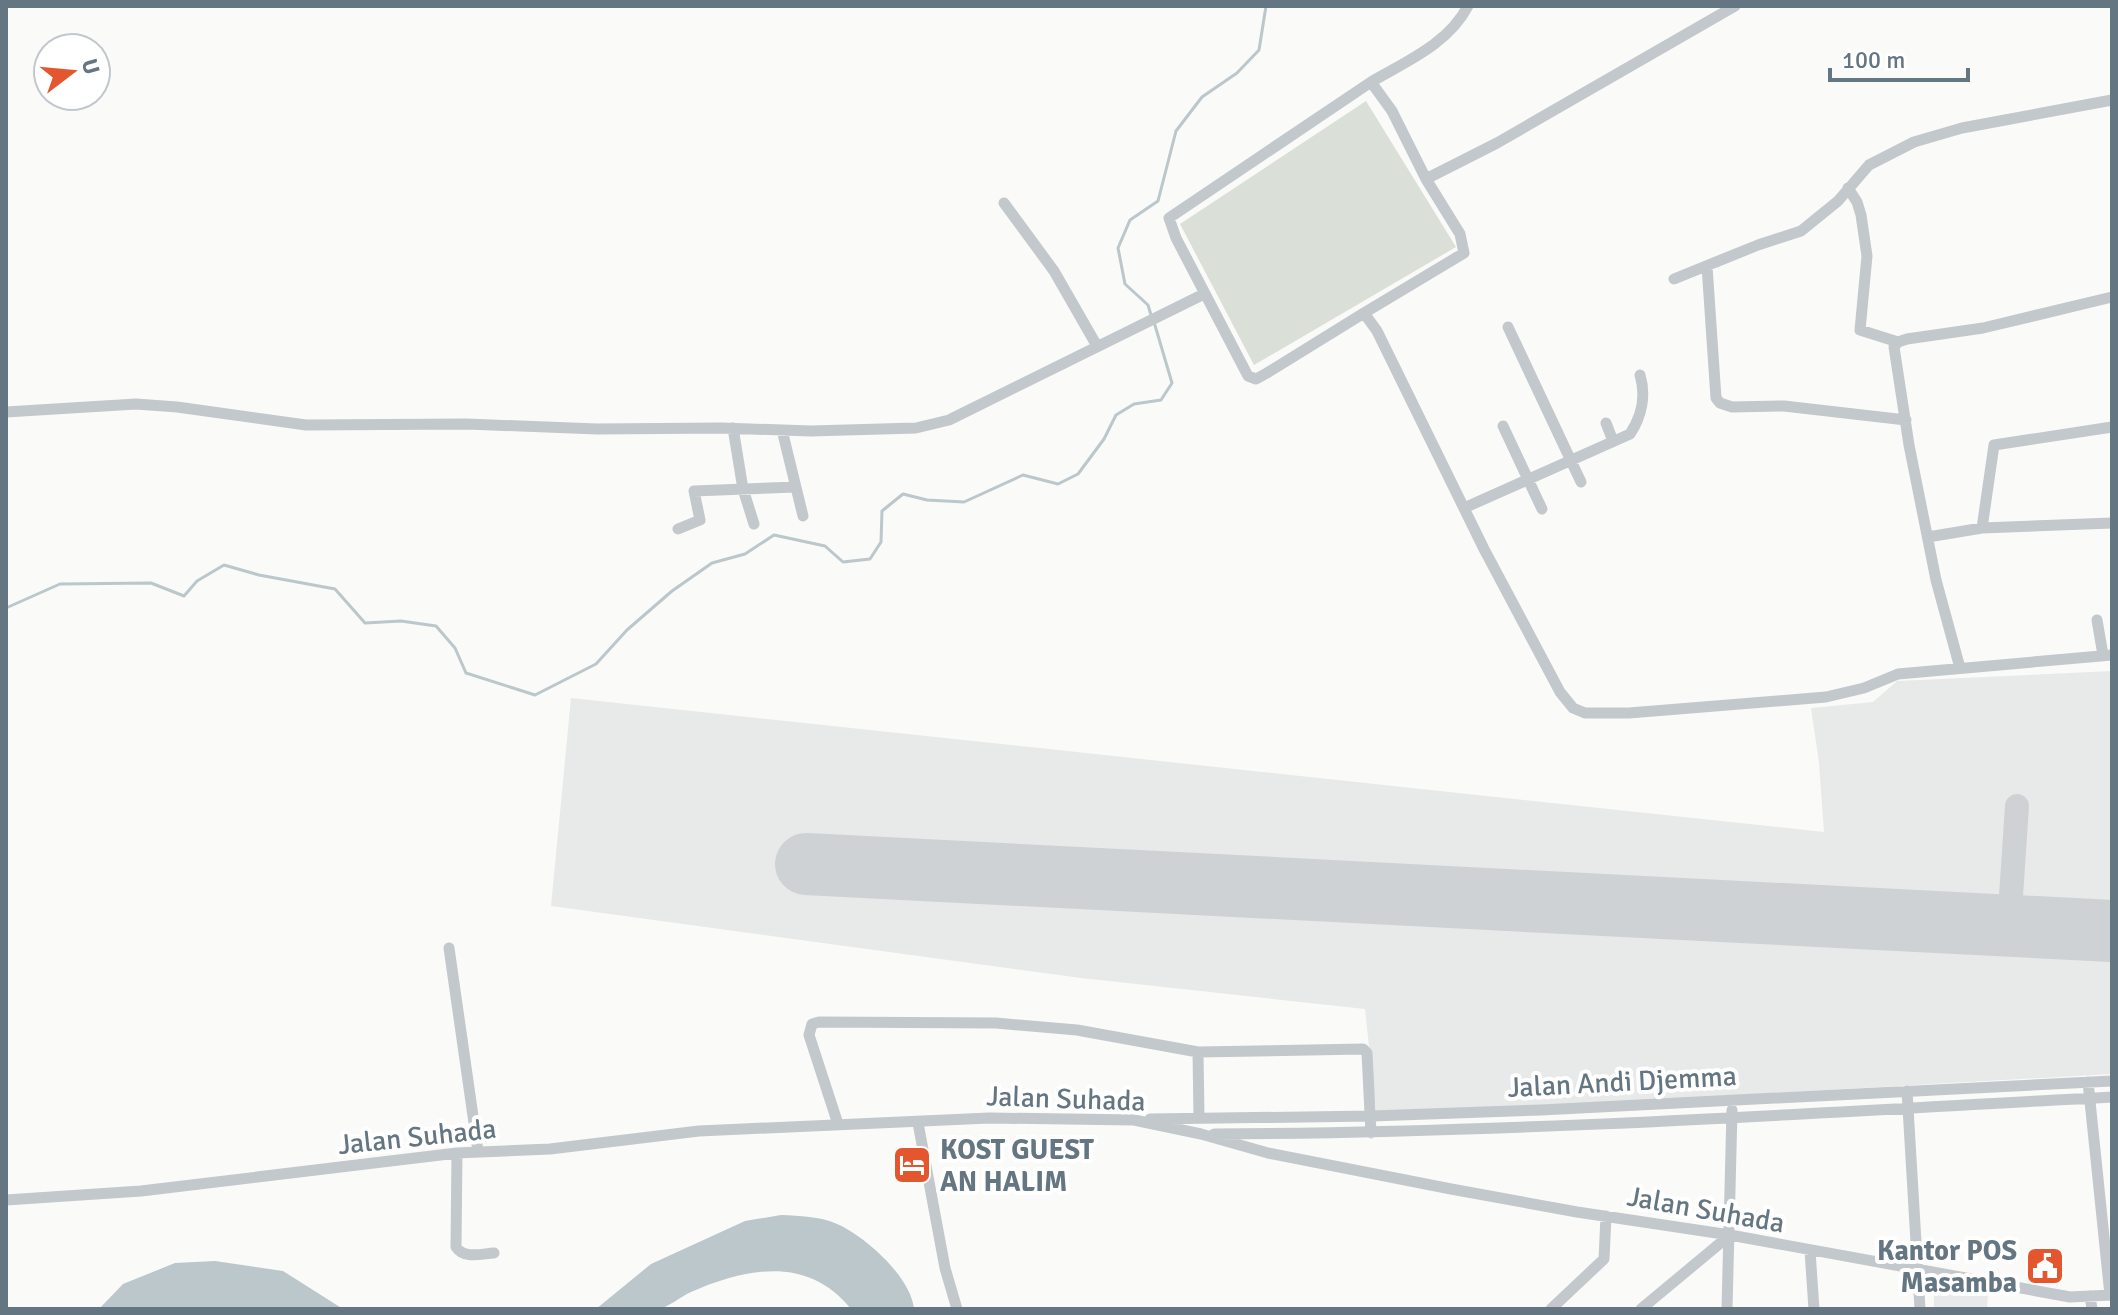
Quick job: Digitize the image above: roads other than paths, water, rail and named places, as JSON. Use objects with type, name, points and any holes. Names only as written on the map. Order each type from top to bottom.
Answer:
[{"type":"street","points":[[1371,82],[1392,111],[1426,179],[1460,234],[1464,253],[1256,379],[1248,376],[1176,238],[1169,218],[1371,82],[1446,37],[1459,23],[1468,6]]},
{"type":"street","points":[[1426,179],[1497,143],[1735,6]]},
{"type":"street","points":[[1674,279],[1801,231],[1831,208],[1869,165],[1914,142],[1962,128],[2112,100]]},
{"type":"street","points":[[1848,188],[1861,215],[1867,256],[1860,330],[1898,342],[1983,328],[2112,297]]},
{"type":"street","points":[[1004,203],[1054,271],[1097,346]]},
{"type":"street","points":[[1707,266],[1716,398],[1720,403],[1732,407],[1816,409],[1906,420]]},
{"type":"street","points":[[6,412],[136,404],[306,425],[467,424],[597,429],[782,430],[916,428],[949,420],[1204,294]]},
{"type":"street","points":[[1364,313],[1377,331],[1464,508],[1560,692],[1573,708],[1585,713],[1629,713],[1826,697],[1864,688],[1898,674],[2107,655],[2097,620]]},
{"type":"street","points":[[1508,327],[1581,482]]},
{"type":"street","points":[[1898,342],[1894,347],[1895,357],[1928,537],[1960,668]]},
{"type":"street","points":[[1464,508],[1630,434],[1644,391],[1640,375]]},
{"type":"street","points":[[1606,423],[1613,441]]},
{"type":"street","points":[[1503,426],[1542,509]]},
{"type":"street","points":[[1982,528],[1994,445],[2112,427]]},
{"type":"street","points":[[733,428],[743,489],[754,524]]},
{"type":"street","points":[[782,430],[803,516]]},
{"type":"street","points":[[678,529],[700,520],[694,491],[796,487]]},
{"type":"street","points":[[1928,537],[1982,528],[2112,523]]},
{"type":"street","points":[[449,948],[478,1151]]},
{"type":"street","points":[[838,1124],[809,1035],[812,1024],[819,1022],[996,1023],[1077,1030],[1198,1052],[1363,1049],[1367,1053],[1371,1133]]},
{"type":"street","points":[[1198,1052],[1199,1117]]},
{"type":"street","name":"Jalan Andi Djemma","points":[[1134,1120],[1503,1111],[2112,1081]]},
{"type":"street","points":[[2088,1082],[2106,1197],[2111,1295]]},
{"type":"street","points":[[1907,1091],[1920,1309]]},
{"type":"street","name":"Jalan Andi Djemma","points":[[1201,1134],[1371,1133],[2112,1097]]},
{"type":"street","points":[[1727,1309],[1732,1100]]},
{"type":"street","points":[[1503,1111],[1504,1126]]},
{"type":"street","name":"Jalan Suhada","points":[[6,1200],[141,1191],[457,1153],[550,1149],[699,1131],[989,1118],[1134,1120],[1308,1162],[1606,1216],[1730,1235],[2070,1297],[2111,1295]]},
{"type":"street","points":[[918,1123],[936,1225],[957,1309]]},
{"type":"street","points":[[457,1153],[456,1247],[466,1255],[494,1253]]},
{"type":"street","points":[[1551,1309],[1604,1259],[1606,1216]]},
{"type":"street","points":[[1641,1309],[1730,1235]]},
{"type":"street","points":[[1810,1251],[1814,1309]]},
{"type":"street","points":[[2090,1296],[2092,1309]]},
{"type":"waterway","points":[[1151,315],[1148,305],[1125,284],[1118,248],[1130,220],[1158,201],[1176,131],[1202,97],[1237,73],[1259,50],[1266,6]]},
{"type":"waterway","points":[[6,608],[60,584],[151,583],[184,596],[197,581],[224,565],[335,589],[365,623],[401,621],[436,626],[455,648],[466,673],[535,695],[596,664],[627,630],[672,591],[712,563],[745,554],[774,535],[825,546],[843,562],[870,559],[881,542],[882,511],[903,494],[927,500],[964,502],[1023,475],[1058,484],[1078,474],[1104,439],[1116,415],[1134,404],[1161,400],[1172,383],[1154,322]]},
{"type":"place","name":"KOST GUEST AN HALIM","points":[[912,1165]]},
{"type":"place","name":"Kantor POS Masamba","points":[[2045,1266]]}]
